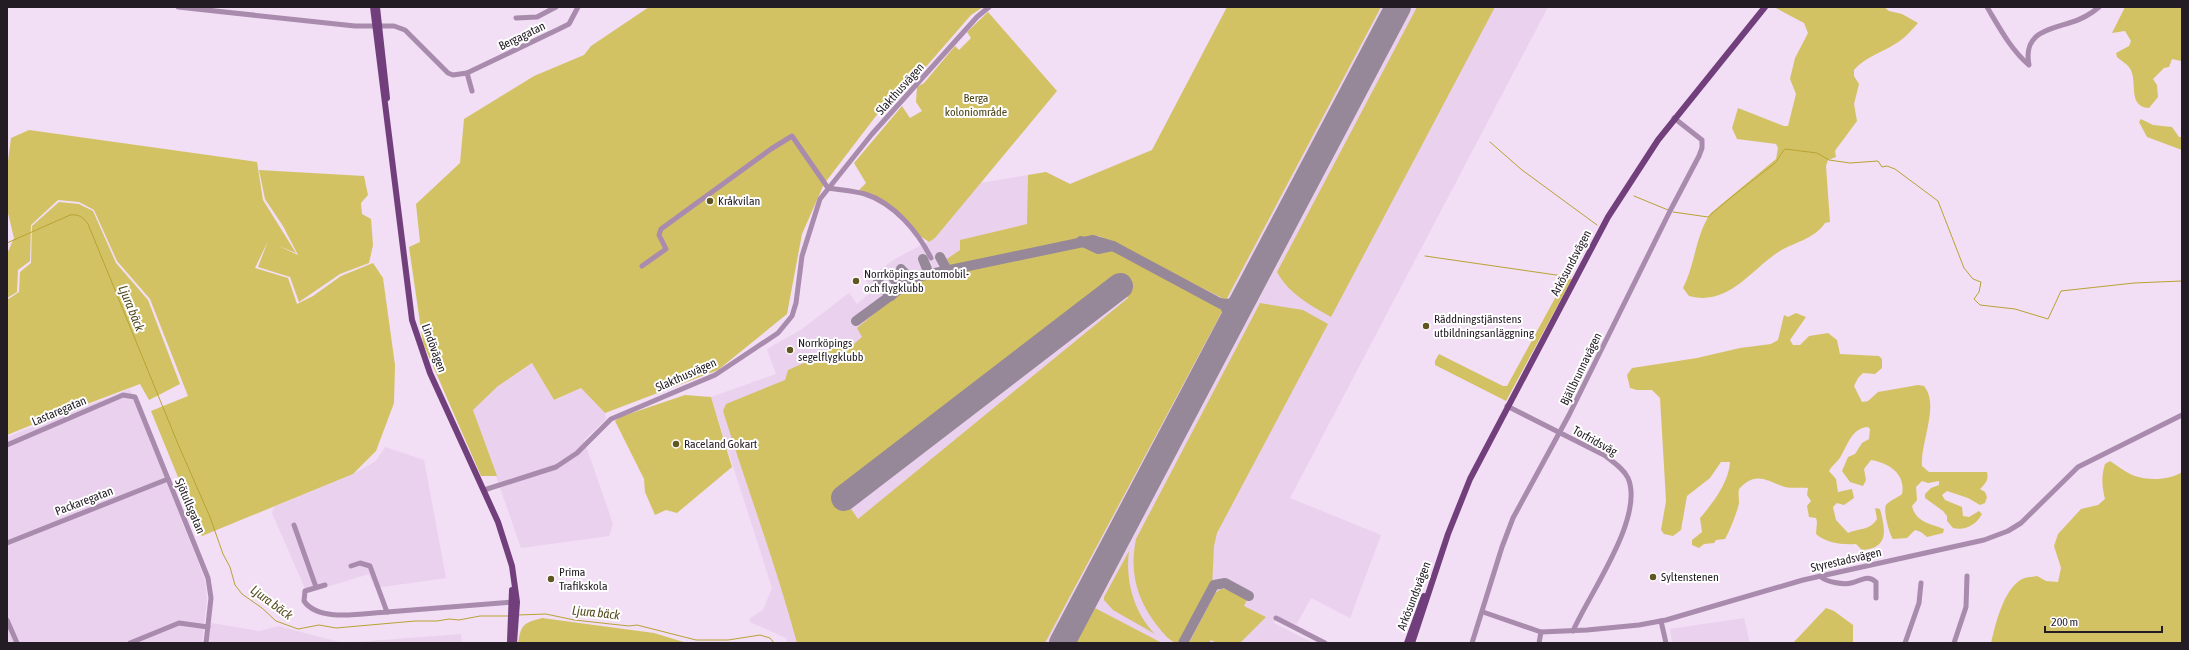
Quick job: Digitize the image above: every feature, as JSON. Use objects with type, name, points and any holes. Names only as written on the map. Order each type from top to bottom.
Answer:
[{"type":"main road","name":"Lindövägen","points":[[373,7],[377,27],[412,320],[430,373],[498,522],[514,573],[514,643]]},
{"type":"main road","name":"Lindövägen","points":[[377,7],[377,27]]},
{"type":"main road","name":"Arkösundsvägen","points":[[1408,643],[1468,483],[1507,406],[1616,203],[1643,160],[1678,120],[1765,7]]},
{"type":"main road","name":"Arkösundsvägen","points":[[1412,643],[1440,556]]},
{"type":"main road","name":"Lindövägen","points":[[509,558],[514,615],[510,643]]},
{"type":"street","points":[[178,7],[400,28],[448,73],[453,75],[467,74],[472,91]]},
{"type":"street","name":"Bergagatan","points":[[516,18],[537,17],[556,7]]},
{"type":"street","name":"Bergagatan","points":[[467,74],[569,24],[578,7]]},
{"type":"street","name":"Slakthusvägen","points":[[484,490],[556,467],[577,453],[611,419],[715,375],[778,333],[792,316],[796,303],[802,256],[815,211],[828,188],[872,134],[977,17],[989,7]]},
{"type":"street","points":[[1987,7],[2020,57],[2030,65],[2029,48],[2040,34],[2053,26],[2081,19],[2099,7]]},
{"type":"street","name":"Bjällbrunnavägen","points":[[1472,643],[1508,529],[1520,504],[1560,433],[1670,211],[1700,156],[1702,140],[1678,120]]},
{"type":"street","points":[[642,266],[666,249],[659,235],[661,229],[771,149],[792,136],[828,188],[865,194],[885,205],[922,240],[930,258]]},
{"type":"street","name":"Sjötullsgatan","points":[[118,396],[131,395],[135,397],[208,578],[211,598],[206,643]]},
{"type":"street","name":"Lastaregatan","points":[[7,444],[118,396]]},
{"type":"street","name":"Torfridsväg","points":[[1507,406],[1604,455],[1619,465],[1628,478],[1632,492],[1626,522],[1620,540],[1573,631]]},
{"type":"street","name":"Styrestadsvägen","points":[[1483,612],[1541,632],[1614,628],[1661,621],[1820,576],[1984,540],[2008,531],[2021,523],[2078,467],[2182,415]]},
{"type":"street","name":"Packaregatan","points":[[7,542],[168,479]]},
{"type":"street","points":[[294,525],[316,587]]},
{"type":"street","points":[[352,566],[360,563],[370,566],[387,612]]},
{"type":"street","points":[[1820,576],[1823,579],[1846,583],[1863,578],[1872,579],[1876,582],[1876,598]]},
{"type":"street","points":[[1954,643],[1966,607],[1968,576]]},
{"type":"street","points":[[1905,643],[1919,603],[1920,582]]},
{"type":"street","points":[[325,585],[305,591],[304,601],[311,610],[319,613],[335,615],[512,602]]},
{"type":"street","points":[[1276,618],[1325,643]]},
{"type":"street","points":[[7,620],[17,643]]},
{"type":"street","points":[[1661,621],[1666,643]]},
{"type":"street","points":[[130,643],[179,623],[208,627]]},
{"type":"street","points":[[1538,643],[1541,632]]},
{"type":"shaded area","points":[[1227,7],[1548,7],[1290,498],[1381,535],[1350,618],[1311,598],[1296,625],[1277,616],[1274,623],[1313,643],[788,643],[786,638],[750,622],[750,618],[763,610],[772,588],[711,397],[776,374],[767,349],[802,329],[849,293],[857,304],[874,290],[866,281],[893,260],[935,238],[980,183],[1046,172],[1070,184],[1152,150]]},
{"type":"shaded area","points":[[533,363],[554,401],[581,388],[605,413],[606,419],[584,440],[613,524],[609,536],[521,548],[473,410],[498,386]]},
{"type":"shaded area","points":[[130,389],[205,580],[207,600],[202,643],[7,643],[7,437]]},
{"type":"shaded area","points":[[385,447],[424,460],[446,578],[375,588],[369,574],[307,593],[272,513],[274,507],[353,474],[376,461]]},
{"type":"shaded area","points":[[1744,618],[1750,643],[1672,643],[1670,629]]},
{"type":"shaded area","points":[[211,623],[259,631],[278,626],[343,643],[208,643]]},
{"type":"shaded area","points":[[461,634],[462,643],[343,643]]},
{"type":"green space","points":[[649,7],[983,7],[971,15],[904,92],[879,104],[879,112],[824,184],[802,234],[787,314],[718,370],[605,413],[581,388],[554,400],[532,363],[498,386],[473,410],[497,476],[481,476],[423,343],[409,247],[420,242],[416,204],[460,163],[464,119],[534,76],[584,55],[591,46]]},
{"type":"green space","points":[[1227,7],[1381,7],[1226,300],[1099,236],[950,266],[947,259],[960,250],[960,240],[1027,224],[1028,175],[1046,172],[1070,184],[1152,150]]},
{"type":"green space","points":[[1417,7],[1495,7],[1331,317],[1294,293],[1277,272]]},
{"type":"green space","points":[[1774,7],[1884,7],[1889,11],[1902,14],[1918,23],[1901,40],[1868,58],[1854,70],[1854,76],[1859,84],[1854,104],[1857,121],[1835,151],[1836,157],[1828,160],[1826,166],[1830,222],[1825,223],[1808,238],[1774,255],[1736,286],[1725,292],[1702,298],[1689,296],[1683,288],[1702,230],[1711,213],[1776,159],[1778,148],[1776,144],[1737,139],[1732,128],[1738,108],[1784,126],[1788,126],[1796,94],[1790,79],[1795,58],[1808,33],[1804,23]]},
{"type":"green space","points":[[2125,7],[2182,7],[2182,70],[2181,61],[2172,59],[2169,67],[2164,68],[2153,79],[2157,85],[2158,97],[2149,108],[2142,106],[2135,98],[2132,72],[2128,66],[2117,57],[2116,53],[2129,46],[2131,41],[2125,31],[2112,33]]},
{"type":"green space","name":"Berga koloniområde","points":[[988,12],[1057,91],[935,238],[929,242],[917,234],[901,217],[859,190],[866,183],[854,163],[902,106],[910,118],[922,111],[916,102],[917,87],[924,83],[955,46],[959,50],[971,38],[967,32]]},
{"type":"green space","points":[[2141,119],[2153,125],[2172,127],[2179,137],[2182,137],[2182,150],[2147,137],[2139,122]]},
{"type":"green space","points":[[29,130],[257,162],[263,200],[296,253],[277,245],[298,255],[283,226],[265,199],[259,170],[364,176],[368,195],[361,203],[362,214],[371,219],[373,245],[369,263],[340,274],[299,302],[290,277],[258,267],[268,241],[255,268],[288,278],[297,304],[313,296],[341,276],[373,263],[383,278],[395,365],[394,403],[376,451],[353,474],[202,536],[151,411],[188,396],[150,299],[117,261],[94,210],[79,202],[58,200],[31,225],[30,261],[18,270],[17,292],[7,298],[7,254],[14,238],[7,209],[7,169],[11,138]]},
{"type":"green space","points":[[59,202],[79,204],[93,211],[116,263],[148,300],[180,384],[149,400],[140,384],[7,435],[7,300],[19,292],[20,272],[31,263],[32,226]]},
{"type":"green space","points":[[1083,246],[1095,251],[1114,250],[1158,271],[1224,308],[1045,643],[797,643],[780,585],[723,411],[726,404],[785,380],[788,370],[827,353],[837,340],[847,350],[862,337],[857,328],[905,288],[920,279]],"holes":[[[1114,278],[1128,298],[858,519],[838,490]]]},
{"type":"green space","points":[[1566,278],[1572,279],[1506,401],[1435,365],[1435,361],[1439,354],[1503,386],[1507,386]]},
{"type":"green space","points":[[1260,303],[1303,310],[1328,324],[1217,533],[1214,546],[1212,588],[1209,587],[1178,643],[1175,643],[1167,637],[1151,618],[1140,597],[1134,575],[1134,551],[1136,539]]},
{"type":"green space","points":[[1796,313],[1806,317],[1790,340],[1793,345],[1800,345],[1809,336],[1828,333],[1837,340],[1840,354],[1879,356],[1882,359],[1882,368],[1875,374],[1863,373],[1858,378],[1854,386],[1862,402],[1868,401],[1878,392],[1918,385],[1924,386],[1930,403],[1930,414],[1922,457],[1922,466],[1929,472],[1987,472],[1987,480],[1980,489],[1985,492],[1987,497],[1985,503],[1980,505],[1968,498],[1947,491],[1942,495],[1945,500],[1962,507],[1963,516],[1969,517],[1979,511],[1982,514],[1977,521],[1966,528],[1953,528],[1947,521],[1947,516],[1943,511],[1925,498],[1925,494],[1931,488],[1939,485],[1939,481],[1928,483],[1922,481],[1916,487],[1917,500],[1912,506],[1914,512],[1925,522],[1944,529],[1943,533],[1927,537],[1921,532],[1915,530],[1907,538],[1893,539],[1887,522],[1885,508],[1887,504],[1902,494],[1903,487],[1899,475],[1890,467],[1871,460],[1864,469],[1866,480],[1863,486],[1850,482],[1842,471],[1848,457],[1855,454],[1862,443],[1869,439],[1870,429],[1868,427],[1854,433],[1840,458],[1829,471],[1836,479],[1838,492],[1852,489],[1854,498],[1844,505],[1837,503],[1833,507],[1836,520],[1848,533],[1871,526],[1877,519],[1875,508],[1880,509],[1884,530],[1881,541],[1877,546],[1862,550],[1856,544],[1834,543],[1824,540],[1816,534],[1816,518],[1809,517],[1807,506],[1811,501],[1807,495],[1808,488],[1785,487],[1760,478],[1750,480],[1739,489],[1739,502],[1737,510],[1725,539],[1716,540],[1714,543],[1704,544],[1699,548],[1692,545],[1692,540],[1702,532],[1700,518],[1720,492],[1727,477],[1730,462],[1721,462],[1710,478],[1687,496],[1681,530],[1673,536],[1664,534],[1661,530],[1666,501],[1660,398],[1652,390],[1637,390],[1630,388],[1627,375],[1632,368],[1697,358],[1740,348],[1771,344],[1778,340],[1784,315],[1788,317]]},
{"type":"green space","name":"Raceland Gokart","points":[[685,395],[711,397],[732,467],[677,513],[666,510],[655,515],[645,492],[644,479],[615,421],[620,417]]},
{"type":"green space","points":[[2110,461],[2132,475],[2146,479],[2172,477],[2182,472],[2182,643],[1991,643],[2001,608],[2015,584],[2024,578],[2037,576],[2046,581],[2058,582],[2061,568],[2054,546],[2058,534],[2081,509],[2098,505],[2105,499],[2102,477],[2105,464]]},
{"type":"green space","points":[[1129,551],[1128,573],[1136,606],[1148,626],[1155,634],[1113,610],[1104,600],[1104,597]]},
{"type":"green space","points":[[1221,589],[1231,589],[1248,598],[1244,606],[1266,617],[1240,643],[1217,643],[1211,640],[1209,643],[1189,643],[1215,593]]},
{"type":"green space","points":[[1095,608],[1162,643],[1076,643]]},
{"type":"green space","points":[[1826,608],[1834,611],[1853,625],[1853,643],[1793,643]]},
{"type":"green space","points":[[542,618],[654,633],[687,643],[518,643],[520,632],[524,625]]},
{"type":"waterway","points":[[1490,142],[1522,170],[1597,225]]},
{"type":"waterway","points":[[1673,212],[1708,217],[1732,196],[1776,163],[1785,149],[1817,153],[1829,160],[1850,163],[1878,161],[1882,167],[1887,166],[1895,169],[1938,201],[1964,268],[1973,279],[1981,282],[1979,292],[1974,299],[1980,305],[2015,309],[2048,319],[2061,291],[2134,283],[2182,281]]},
{"type":"waterway","points":[[1634,196],[1668,210]]},
{"type":"waterway","name":"Ljura bäck","points":[[7,243],[70,215],[80,216],[88,224],[178,444],[210,517],[223,554],[230,567],[235,585],[242,594],[262,608],[276,621],[298,629],[319,625],[336,628],[415,621],[437,621],[449,619],[459,620],[480,616],[509,616]]},
{"type":"waterway","points":[[1425,256],[1570,277]]},
{"type":"waterway","name":"Ljura bäck","points":[[518,615],[546,614],[574,620],[629,626],[637,625],[696,640],[728,640],[760,635],[770,638],[774,643]]},
{"type":"taxiway","points":[[856,321],[916,277],[1093,240],[1113,246],[1225,306],[1230,319],[1220,343]]},
{"type":"taxiway","points":[[1081,241],[1098,249],[1113,246]]},
{"type":"taxiway","points":[[940,257],[947,270]]},
{"type":"taxiway","points":[[923,259],[929,274]]},
{"type":"taxiway","points":[[901,269],[911,280]]},
{"type":"taxiway","points":[[891,275],[901,288]]},
{"type":"taxiway","points":[[1221,303],[1233,303],[1238,300],[1246,292],[1255,277]]},
{"type":"taxiway","points":[[878,282],[891,296]]},
{"type":"taxiway","points":[[1183,643],[1214,585],[1225,583],[1249,596]]},
{"type":"runway","points":[[1062,643],[1398,7]]},
{"type":"runway","points":[[844,498],[1120,286]]},
{"type":"place","name":"Kråkvilan","points":[[710,201]]},
{"type":"place","name":"Norrköpings automobil- och flygklubb","points":[[856,281]]},
{"type":"place","name":"Räddningstjänstens utbildningsanläggning","points":[[1426,326]]},
{"type":"place","name":"Norrköpings segelflygklubb","points":[[790,350]]},
{"type":"place","name":"Raceland Gokart","points":[[676,444]]},
{"type":"place","name":"Syltenstenen","points":[[1653,577]]},
{"type":"place","name":"Prima Trafikskola","points":[[551,579]]}]
